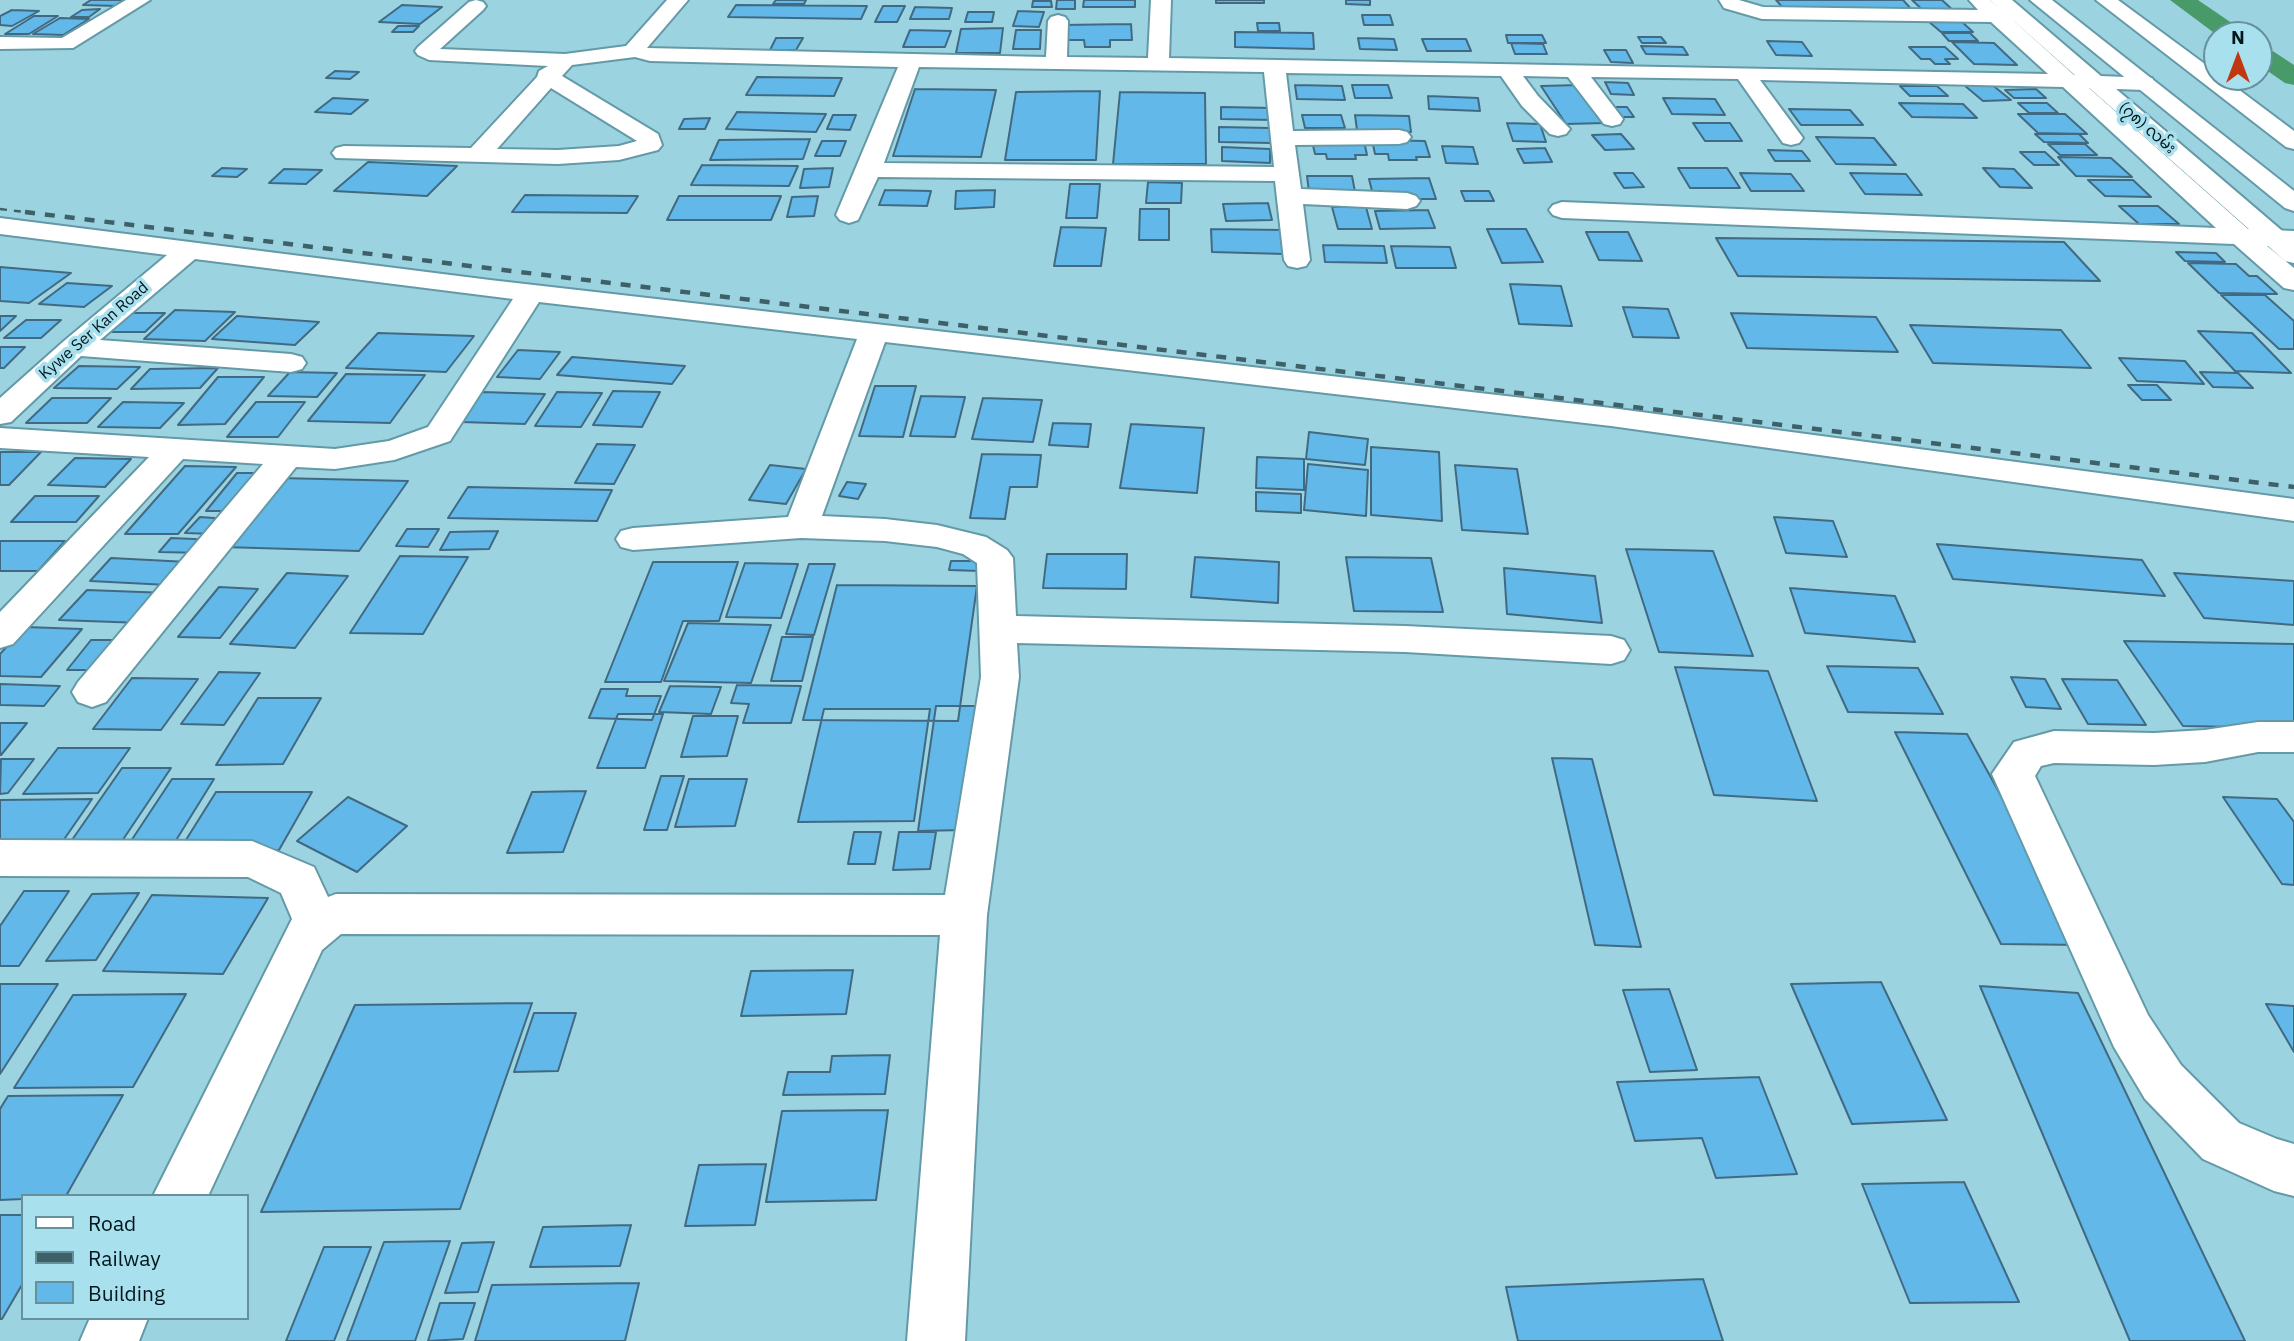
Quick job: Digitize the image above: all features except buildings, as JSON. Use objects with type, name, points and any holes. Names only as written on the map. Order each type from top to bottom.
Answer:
[{"type":"street","points":[[0,43],[66,44],[140,0]]},
{"type":"street","points":[[636,51],[636,44],[678,0]]},
{"type":"street","points":[[1158,64],[1161,0]]},
{"type":"street","points":[[1729,0],[1731,4],[1762,13],[2006,11]]},
{"type":"street","points":[[1979,0],[2006,11],[2081,80],[2241,237],[2294,282]]},
{"type":"street","name":"(၇၈) လမ်း","points":[[2040,0],[2294,204]]},
{"type":"street","points":[[2106,0],[2294,142]]},
{"type":"street","points":[[476,6],[425,51],[429,54],[471,57],[565,60],[636,51],[650,55],[911,61],[1744,73],[2144,83]]},
{"type":"street","points":[[1056,63],[1058,21]]},
{"type":"street","points":[[478,155],[547,76],[565,60]]},
{"type":"street","points":[[849,215],[911,61]]},
{"type":"street","points":[[1274,65],[1297,260]]},
{"type":"street","points":[[1507,69],[1530,101],[1558,129]]},
{"type":"street","points":[[1574,70],[1612,119]]},
{"type":"street","points":[[1744,73],[1791,138]]},
{"type":"street","points":[[344,153],[596,156],[650,145],[650,139],[547,76]]},
{"type":"street","name":"(၇၈) လမ်း","points":[[2081,80],[2288,244]]},
{"type":"street","points":[[1282,138],[1399,137]]},
{"type":"street","points":[[869,170],[1289,185],[1407,201]]},
{"type":"street","points":[[1562,210],[2241,237],[2288,244]]},
{"type":"street","points":[[0,226],[531,293],[1611,417],[2294,510]]},
{"type":"street","name":"Kywe Ser Kan Road","points":[[0,415],[74,347],[189,250]]},
{"type":"street","points":[[0,438],[335,459],[394,450],[439,433],[531,293]]},
{"type":"street","points":[[801,527],[875,331]]},
{"type":"street","points":[[74,347],[291,363]]},
{"type":"street","points":[[0,635],[177,447]]},
{"type":"street","points":[[92,692],[287,457]]},
{"type":"street","points":[[633,539],[801,527],[885,530],[937,536],[974,545],[995,558],[1000,677],[964,915],[936,1341]]},
{"type":"street","points":[[998,629],[1405,639],[1611,650]]},
{"type":"street","points":[[2294,737],[2258,737],[2205,746],[2154,749],[2054,747],[2028,753],[2013,774],[2131,1031],[2163,1083],[2221,1141],[2274,1165],[2294,1170]]},
{"type":"street","points":[[0,858],[252,859],[298,880],[317,923]]},
{"type":"street","points":[[181,1194],[306,936],[317,923],[336,915],[964,915]]},
{"type":"street","points":[[109,1341],[119,1320]]},
{"type":"waterway","points":[[2182,0],[2213,21]]},
{"type":"waterway","points":[[2273,63],[2294,77]]},
{"type":"railway","points":[[0,209],[40,214]]},
{"type":"railway","points":[[25,212],[2294,487]]}]
